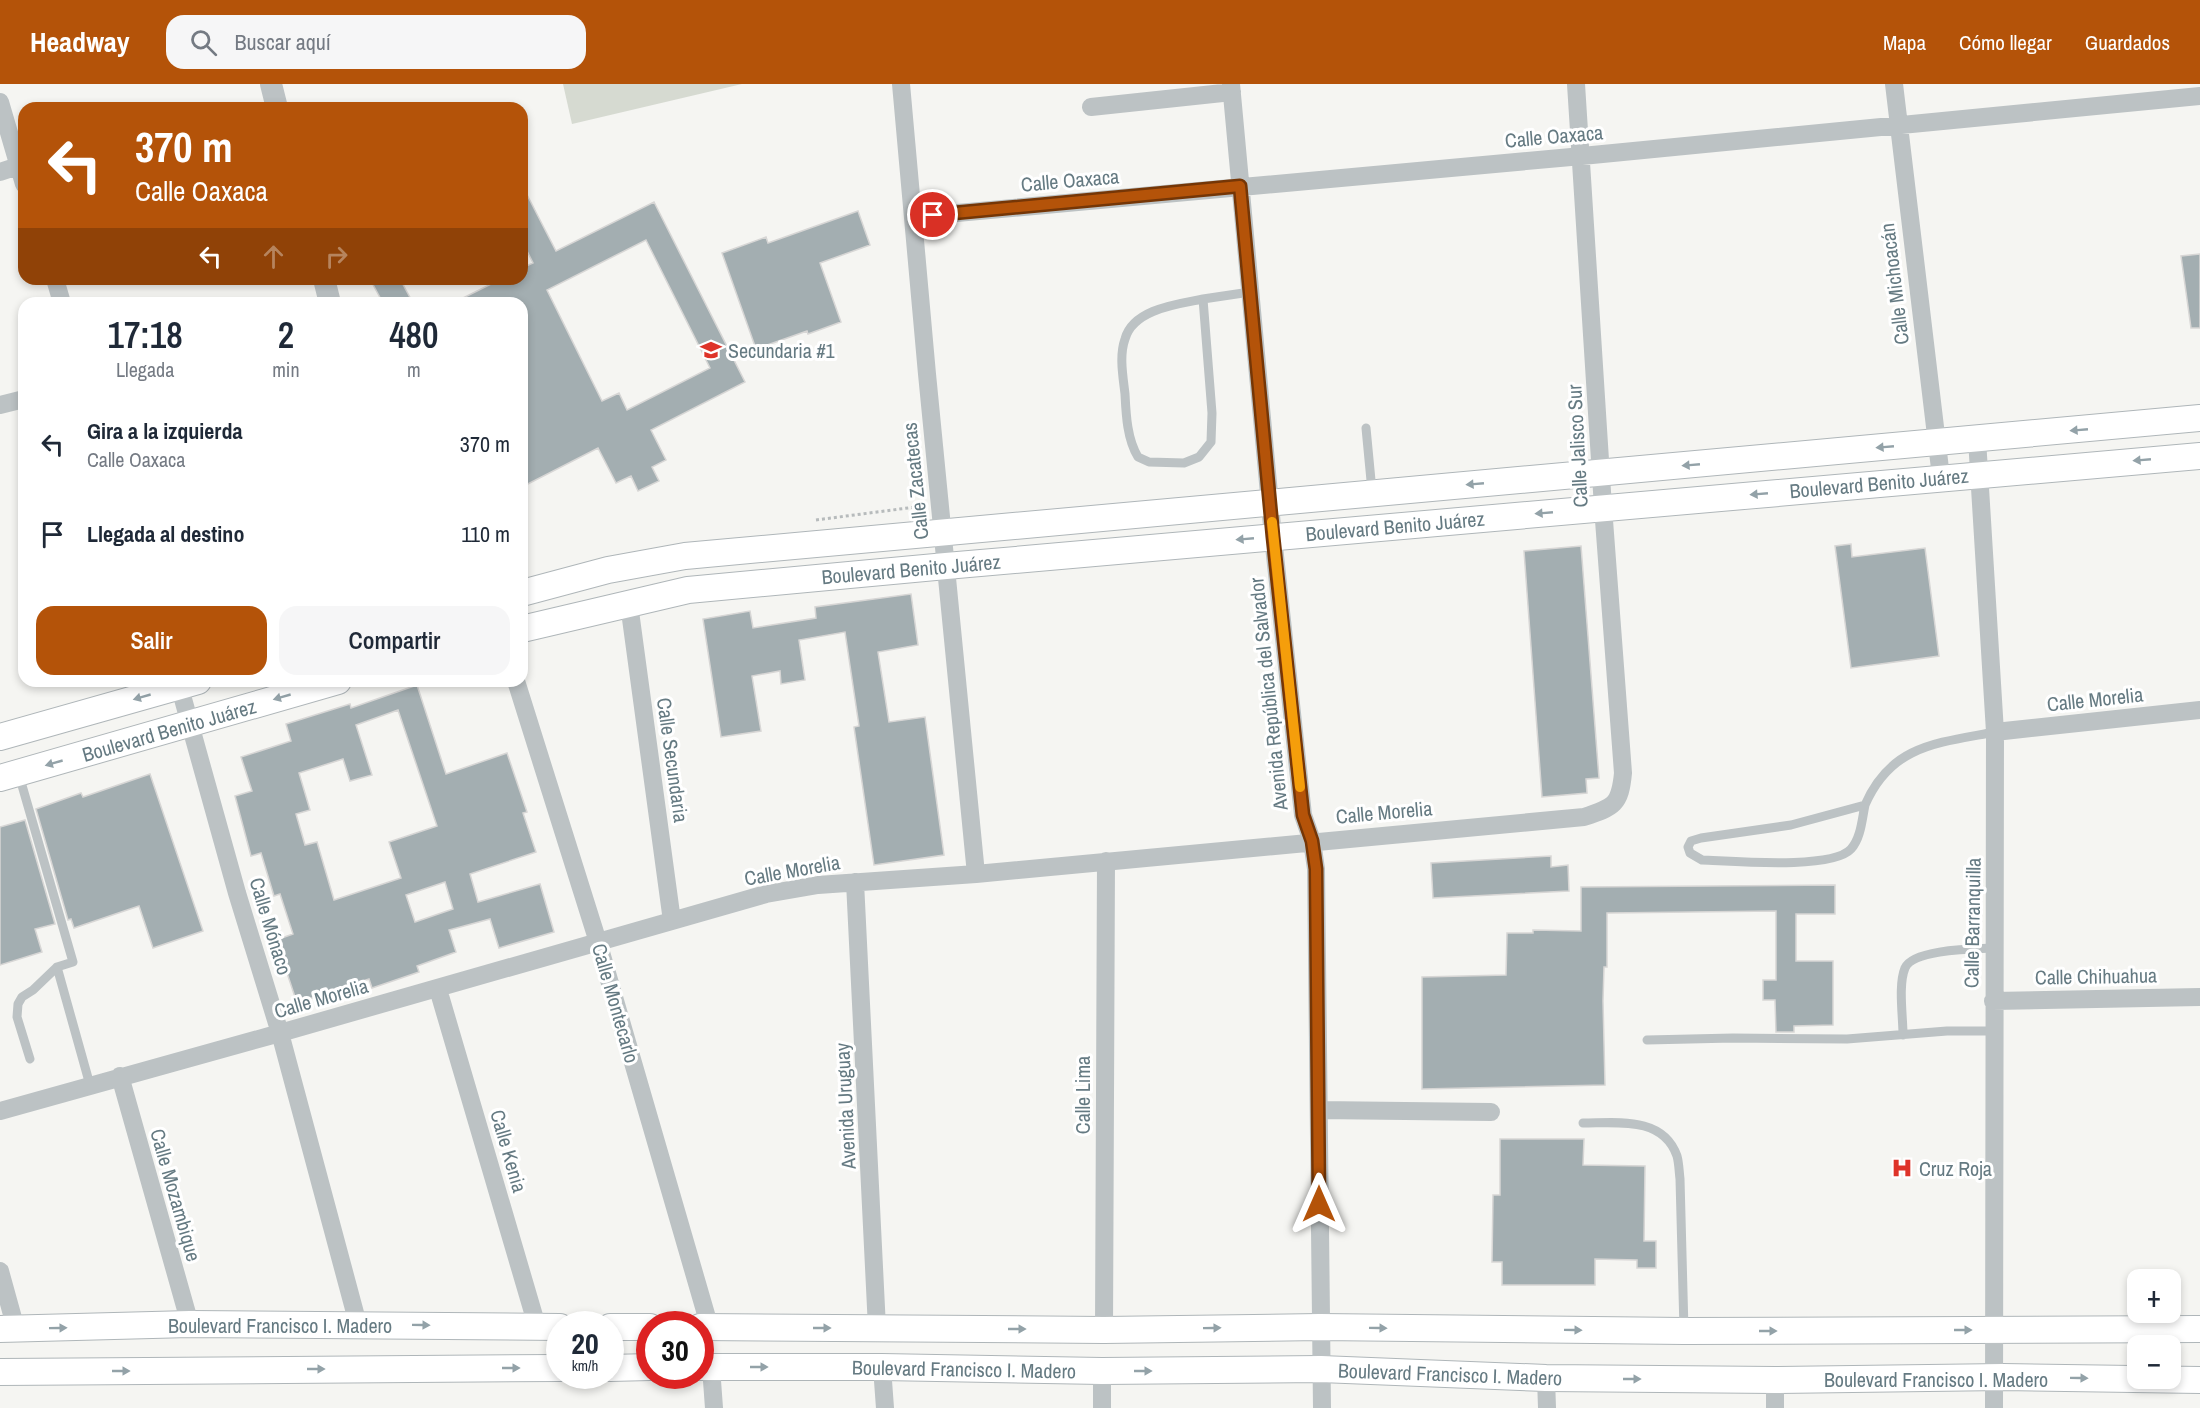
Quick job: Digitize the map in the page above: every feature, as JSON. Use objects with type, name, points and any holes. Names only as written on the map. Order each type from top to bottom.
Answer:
[{"type":"main road","name":"Boulevard Benito Juárez","points":[[528,591],[608,570],[685,556],[2200,418]]},
{"type":"main road","name":"Boulevard Benito Juárez","points":[[528,628],[688,590],[1941,477],[2200,456]]},
{"type":"main road","name":"Boulevard Benito Juárez","points":[[0,737],[171,687]]},
{"type":"main road","name":"Boulevard Benito Juárez","points":[[9,776],[318,687]]},
{"type":"main road","name":"Boulevard Francisco I. Madero","points":[[8,1329],[190,1324],[546,1326]]},
{"type":"main road","name":"Boulevard Francisco I. Madero","points":[[714,1328],[1104,1330],[1320,1327],[1684,1331],[2200,1329]]},
{"type":"main road","name":"Boulevard Francisco I. Madero","points":[[714,1367],[1102,1371],[1321,1369],[1546,1378],[1775,1380],[1993,1377],[2200,1380]]},
{"type":"main road","points":[[0,1371],[546,1368]]},
{"type":"street","points":[[271,84],[276,102]]},
{"type":"street","name":"Calle Zacatecas","points":[[902,84],[976,874]]},
{"type":"street","name":"Calle Jalisco Sur","points":[[1576,84],[1603,507],[1623,773],[1621,793],[1613,804]]},
{"type":"street","name":"Calle Michoacán","points":[[1894,84],[1941,477]]},
{"type":"street","points":[[1091,107],[1231,88]]},
{"type":"street","name":"Avenida República del Salvador","points":[[1231,88],[1273,537],[1303,815],[1312,841],[1316,869],[1322,1408]]},
{"type":"street","name":"Calle Oaxaca","points":[[913,217],[1582,156],[2200,96]]},
{"type":"street","points":[[0,102],[18,166],[0,172]]},
{"type":"street","points":[[0,405],[18,400]]},
{"type":"street","name":"Calle Barranquilla","points":[[1977,439],[1995,732],[1994,1408]]},
{"type":"street","name":"Calle Secundaria","points":[[629,604],[672,921]]},
{"type":"street","name":"Calle Mónaco","points":[[185,687],[189,725],[280,1034],[358,1324]]},
{"type":"street","name":"Calle Montecarlo","points":[[518,687],[598,942],[700,1311]]},
{"type":"street","name":"Calle Morelia","points":[[1995,732],[2200,711]]},
{"type":"street","name":"Calle Morelia","points":[[0,1111],[120,1076],[280,1034],[766,894],[819,885],[976,874],[1584,817],[1603,811],[1613,804]]},
{"type":"street","name":"Calle Lima","points":[[1104,1330],[1106,861]]},
{"type":"street","name":"Avenida Uruguay","points":[[855,882],[877,1328]]},
{"type":"street","name":"Calle Kenia","points":[[438,989],[546,1320]]},
{"type":"street","name":"Calle Chihuahua","points":[[1994,1001],[2200,997]]},
{"type":"street","name":"Calle Mozambique","points":[[120,1076],[190,1324]]},
{"type":"street","points":[[1319,1110],[1491,1112]]},
{"type":"street","points":[[0,1271],[8,1329]]},
{"type":"street","points":[[882,1367],[885,1408]]},
{"type":"street","points":[[1102,1371],[1102,1408]]},
{"type":"street","points":[[1546,1378],[1547,1408]]},
{"type":"street","points":[[1775,1380],[1775,1408]]},
{"type":"street","points":[[710,1389],[714,1408]]},
{"type":"lane","points":[[1203,299],[1212,413],[1211,442],[1207,450],[1198,457],[1184,463],[1149,462],[1138,457],[1130,435],[1122,358],[1125,337],[1136,321],[1165,307],[1203,299],[1250,292]]},
{"type":"lane","points":[[1366,428],[1372,494]]},
{"type":"lane","points":[[1865,806],[1791,825],[1701,838],[1691,841],[1688,847],[1690,853],[1702,860],[1808,862],[1829,860],[1845,855],[1854,847],[1860,832],[1865,806],[1884,772],[1908,755],[1934,744],[1995,732]]},
{"type":"lane","points":[[9,776],[73,962],[57,967],[33,990],[22,997],[18,1004],[17,1017],[30,1059]]},
{"type":"lane","points":[[1903,1035],[1902,981],[1906,966],[1916,958],[1929,954],[1995,948]]},
{"type":"lane","points":[[57,967],[90,1085]]},
{"type":"lane","points":[[1647,1040],[1847,1039],[1947,1031],[1994,1031]]},
{"type":"lane","points":[[1583,1123],[1640,1124],[1661,1132],[1677,1156],[1680,1179],[1684,1331]]},
{"type":"shaded area","points":[[563,84],[742,84],[572,124]]},
{"type":"building","points":[[528,197],[556,251],[654,202],[745,382],[651,430],[666,460],[652,467],[659,481],[638,491],[631,476],[616,483],[598,448],[528,484],[528,297],[465,297],[489,285],[528,285],[528,265],[533,263],[528,253]],"holes":[[[646,240],[710,368],[627,410],[619,393],[602,401],[547,290]]]},
{"type":"building","points":[[858,211],[870,245],[820,263],[841,322],[756,349],[722,253],[766,237],[768,243]]},
{"type":"building","points":[[2200,254],[2200,328],[2191,328],[2181,256]]},
{"type":"building","points":[[373,285],[403,285],[410,297],[380,297]]},
{"type":"building","points":[[1851,544],[1852,557],[1925,548],[1939,656],[1851,668],[1835,546]]},
{"type":"building","points":[[1581,546],[1599,778],[1586,779],[1587,793],[1542,797],[1524,551]]},
{"type":"building","points":[[911,594],[918,645],[878,652],[889,722],[925,717],[944,855],[874,865],[854,727],[859,726],[845,632],[799,640],[805,680],[781,684],[780,671],[752,676],[761,731],[721,737],[703,619],[750,611],[753,628],[816,618],[815,607]]},
{"type":"building","points":[[411,687],[418,687],[446,774],[507,753],[527,812],[523,813],[536,852],[470,874],[478,902],[540,884],[554,932],[499,948],[490,919],[449,930],[456,952],[417,966],[419,972],[372,988],[369,979],[297,1003],[276,940],[293,934],[280,894],[274,896],[261,853],[251,856],[235,796],[252,791],[241,757],[291,741],[286,724],[350,704],[351,708]],"holes":[[[398,710],[437,826],[389,842],[401,878],[334,900],[317,842],[305,845],[296,814],[310,810],[299,773],[343,759],[350,781],[372,775],[356,725]],[[445,882],[453,909],[415,922],[406,895]]]},
{"type":"building","points":[[150,774],[203,931],[153,948],[139,906],[74,928],[71,919],[68,920],[36,809],[81,793],[83,797]]},
{"type":"building","points":[[25,820],[55,924],[35,929],[42,952],[0,965],[0,827]]},
{"type":"building","points":[[1551,856],[1551,867],[1568,865],[1569,891],[1433,898],[1431,863]]},
{"type":"building","points":[[1835,885],[1835,914],[1796,914],[1796,961],[1833,961],[1833,1025],[1794,1026],[1794,1032],[1776,1032],[1775,1000],[1763,1000],[1763,980],[1776,980],[1776,911],[1607,913],[1607,967],[1604,967],[1603,1001],[1605,1085],[1422,1089],[1422,977],[1506,975],[1507,933],[1533,933],[1533,930],[1581,931],[1581,887]]},
{"type":"building","points":[[1500,1139],[1584,1139],[1583,1165],[1645,1166],[1644,1241],[1656,1241],[1656,1268],[1637,1268],[1637,1260],[1595,1259],[1595,1285],[1502,1285],[1502,1262],[1492,1262],[1493,1195],[1500,1195]]},
{"type":"slow traffic","points":[[1272,522],[1300,787]]},
{"type":"place","name":"Secundaria #1","points":[[711,350]]},
{"type":"place","name":"Cruz Roja","points":[[1902,1168]]},
{"type":"route","points":[[933,215],[1240,186],[1273,537],[1303,815],[1312,841],[1316,869],[1319,1204]]}]
